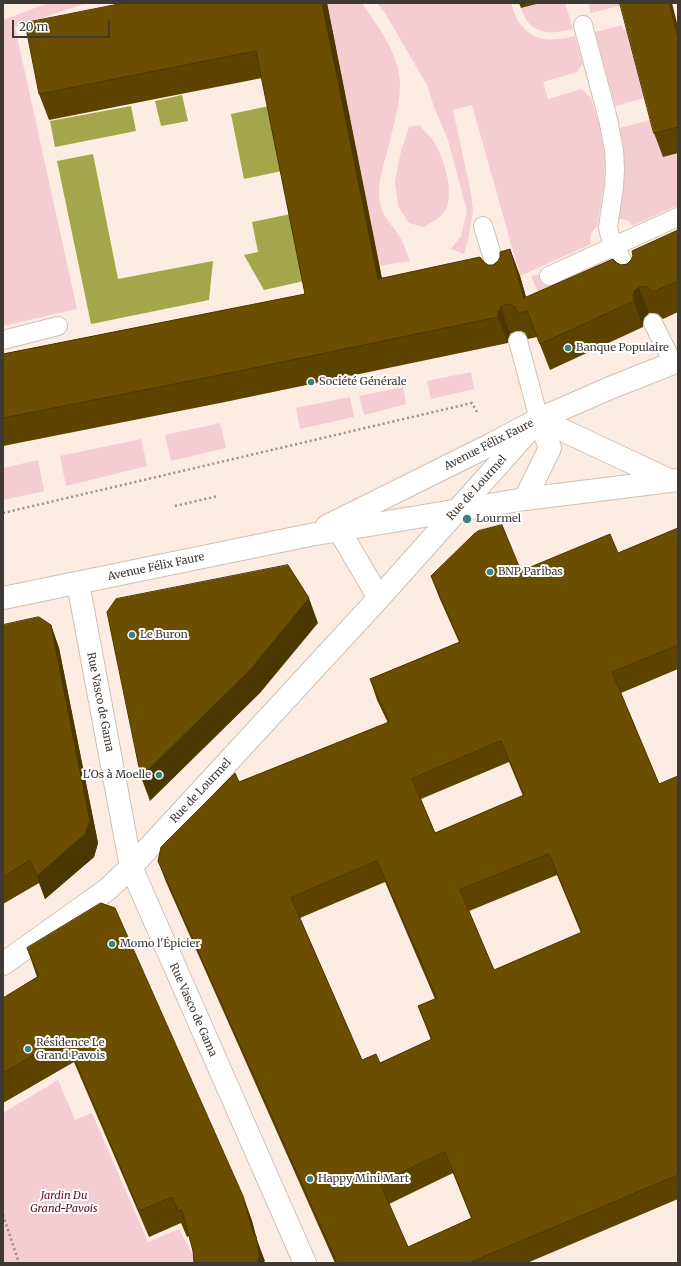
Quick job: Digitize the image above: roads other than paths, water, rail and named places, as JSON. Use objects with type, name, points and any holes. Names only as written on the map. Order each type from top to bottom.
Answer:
[{"type":"street","name":"Rue de Lourmel","points":[[3,964],[108,889],[131,867],[379,598],[539,419],[676,362]]},
{"type":"street","name":"Avenue Félix Faure","points":[[310,535],[539,419],[674,481]]},
{"type":"street","points":[[525,499],[550,448],[539,419]]},
{"type":"street","name":"Avenue Félix Faure","points":[[3,598],[310,535],[525,499],[674,481]]},
{"type":"street","points":[[339,530],[379,598]]},
{"type":"street","name":"Rue Vasco de Gama","points":[[78,583],[131,867],[305,1263]]},
{"type":"lane","points":[[583,25],[608,119],[614,150],[614,187],[608,228],[610,236],[632,281]]},
{"type":"lane","points":[[549,276],[678,218]]},
{"type":"lane","points":[[483,226],[500,281]]},
{"type":"lane","points":[[653,323],[676,362]]},
{"type":"lane","points":[[3,340],[58,326]]},
{"type":"lane","points":[[518,341],[539,419]]},
{"type":"place","name":"Banque Populaire","points":[[568,348]]},
{"type":"place","name":"Société Générale","points":[[311,382]]},
{"type":"place","name":"Lourmel","points":[[467,519]]},
{"type":"place","name":"BNP Paribas","points":[[490,572]]},
{"type":"place","name":"Le Buron","points":[[132,635]]},
{"type":"place","name":"L'Os à Moelle","points":[[159,775]]},
{"type":"place","name":"Momo l'Épicier","points":[[112,944]]},
{"type":"place","name":"Résidence Le Grand Pavois","points":[[28,1049]]},
{"type":"place","name":"Happy Mini Mart","points":[[310,1179]]},
{"type":"park label","name":"Jardin Du Grand-Pavois","points":[[64,1202]]}]
